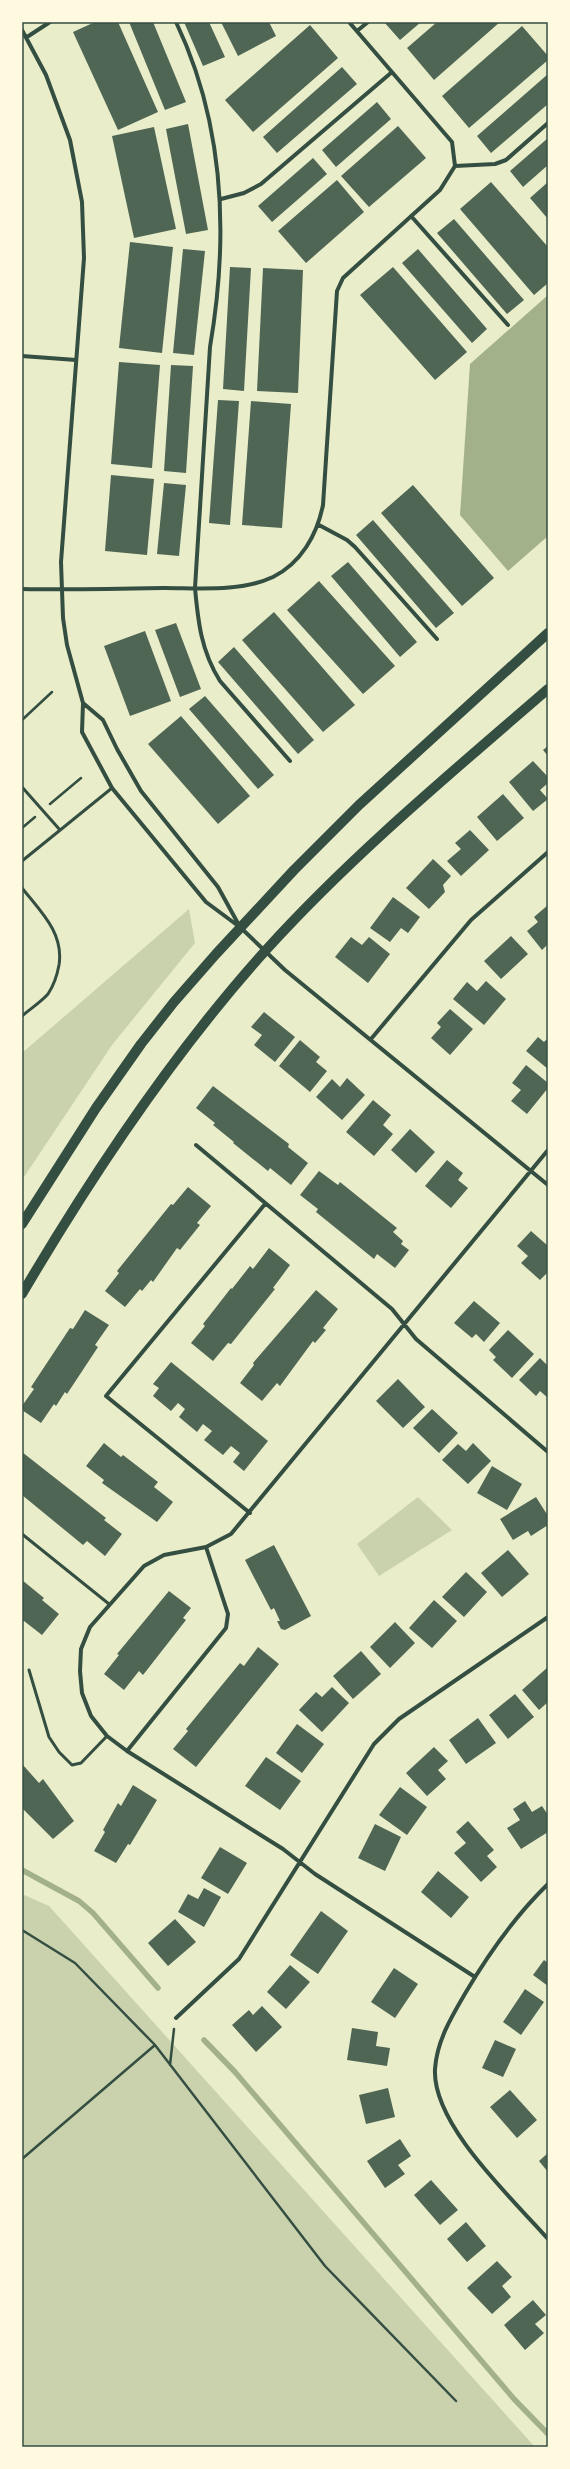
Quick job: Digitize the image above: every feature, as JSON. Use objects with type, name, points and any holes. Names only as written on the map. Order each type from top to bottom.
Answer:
[{"type":"main road","points":[[22,1224],[96,1108],[141,1044],[174,1002],[294,870],[359,805],[548,633]]},
{"type":"main road","points":[[22,1294],[106,1158],[170,1070],[264,952],[373,841],[548,689]]},
{"type":"street","points":[[27,37],[50,22]]},
{"type":"street","points":[[176,22],[203,94],[221,199],[222,242],[216,308],[210,347],[194,588],[203,647],[211,666],[230,695],[290,761]]},
{"type":"street","points":[[22,589],[61,590],[238,586],[273,577],[302,554],[319,525],[323,505],[337,291],[343,278],[440,190],[455,166],[452,142],[349,22]]},
{"type":"street","points":[[357,31],[368,22]]},
{"type":"street","points":[[22,30],[46,76],[59,107],[70,140],[78,174],[84,228],[84,258],[61,562],[61,590],[67,645],[83,703],[82,732],[96,763],[112,788],[206,902],[240,928],[264,952],[548,1185]]},
{"type":"street","points":[[221,199],[244,193],[261,184],[392,72]]},
{"type":"street","points":[[455,166],[495,164],[506,160],[548,123]]},
{"type":"street","points":[[411,216],[508,325]]},
{"type":"street","points":[[22,356],[76,360]]},
{"type":"street","points":[[319,525],[347,540],[355,547],[437,639]]},
{"type":"street","points":[[83,703],[103,720],[117,750],[142,791],[218,886],[240,928]]},
{"type":"street","points":[[371,1039],[471,920],[548,852]]},
{"type":"street","points":[[196,1145],[392,1309],[404,1326],[548,1452]]},
{"type":"street","points":[[475,1977],[315,1874],[283,1849],[127,1751],[108,1736],[91,1716],[82,1693],[80,1671],[81,1649],[90,1627],[144,1566],[164,1555],[206,1547],[231,1534],[548,1150]]},
{"type":"street","points":[[250,1512],[106,1396],[265,1204]]},
{"type":"street","points":[[127,1751],[226,1628],[228,1614],[206,1547]]},
{"type":"street","points":[[176,2018],[238,1959],[374,1744],[384,1732],[399,1719],[548,1618]]},
{"type":"street","points":[[548,1884],[522,1909],[475,1977],[446,2028],[438,2049],[435,2070],[437,2091],[450,2122],[465,2146],[548,2239]]},
{"type":"lane","points":[[22,787],[60,830]]},
{"type":"lane","points":[[22,861],[112,788]]},
{"type":"lane","points":[[22,888],[50,924],[58,938],[61,950],[53,986],[46,995],[22,1016]]},
{"type":"lane","points":[[22,1534],[109,1604]]},
{"type":"lane","points":[[29,1670],[49,1736],[59,1752],[72,1765],[81,1763],[108,1736]]},
{"type":"path","points":[[22,720],[52,692]]},
{"type":"path","points":[[22,1930],[75,1963],[155,2045],[325,2266],[456,2401]]},
{"type":"path","points":[[170,2065],[176,2018]]},
{"type":"path","points":[[22,2159],[155,2045]]},
{"type":"shaded area","points":[[548,295],[548,536],[508,571],[460,515],[470,364]]},
{"type":"shaded area","points":[[189,909],[195,943],[112,1045],[22,1180],[22,1053]]},
{"type":"shaded area","points":[[418,1497],[452,1530],[379,1576],[357,1544]]},
{"type":"shaded area","points":[[22,1894],[49,1906],[535,2447],[22,2447]]},
{"type":"building","points":[[95,22],[118,22],[158,112],[118,130],[73,32]]},
{"type":"building","points":[[129,22],[153,22],[186,102],[165,110]]},
{"type":"building","points":[[184,22],[209,22],[225,57],[203,66]]},
{"type":"building","points":[[221,22],[269,22],[276,36],[238,56]]},
{"type":"building","points":[[384,22],[421,22],[400,40]]},
{"type":"building","points":[[437,22],[500,22],[434,80],[407,48]]},
{"type":"building","points":[[310,25],[338,58],[253,132],[225,100]]},
{"type":"building","points":[[522,26],[548,56],[548,60],[469,128],[442,96]]},
{"type":"building","points":[[342,67],[357,84],[277,153],[263,137]]},
{"type":"building","points":[[548,74],[548,104],[491,153],[477,136]]},
{"type":"building","points":[[377,102],[391,119],[336,167],[322,150]]},
{"type":"building","points":[[188,124],[208,230],[186,234],[166,129]]},
{"type":"building","points":[[398,126],[426,158],[369,207],[341,176]]},
{"type":"building","points":[[154,127],[176,229],[134,238],[112,136]]},
{"type":"building","points":[[548,138],[548,165],[523,187],[510,171]]},
{"type":"building","points":[[313,158],[327,174],[272,222],[258,206]]},
{"type":"building","points":[[337,180],[364,212],[306,263],[278,231]]},
{"type":"building","points":[[491,182],[548,247],[548,283],[534,295],[460,209]]},
{"type":"building","points":[[548,182],[548,219],[530,198]]},
{"type":"building","points":[[454,219],[524,300],[507,314],[437,233]]},
{"type":"building","points":[[130,242],[173,247],[162,353],[119,348]]},
{"type":"building","points":[[183,249],[205,251],[194,355],[173,353]]},
{"type":"building","points":[[418,249],[487,329],[472,343],[402,263]]},
{"type":"building","points":[[230,267],[251,268],[244,391],[223,389]]},
{"type":"building","points":[[393,267],[467,352],[435,380],[360,295]]},
{"type":"building","points":[[263,268],[303,270],[298,393],[257,391]]},
{"type":"building","points":[[119,362],[160,365],[152,468],[111,464]]},
{"type":"building","points":[[171,365],[193,366],[186,473],[164,471]]},
{"type":"building","points":[[218,400],[239,401],[230,525],[209,523]]},
{"type":"building","points":[[251,401],[291,404],[282,528],[242,525]]},
{"type":"building","points":[[111,475],[154,479],[147,555],[105,551]]},
{"type":"building","points":[[164,483],[186,485],[179,556],[157,554]]},
{"type":"building","points":[[413,485],[494,578],[462,606],[381,513]]},
{"type":"building","points":[[373,520],[454,613],[436,628],[356,535]]},
{"type":"building","points":[[348,562],[417,642],[400,657],[331,576]]},
{"type":"building","points":[[319,581],[395,666],[363,694],[287,610]]},
{"type":"building","points":[[274,612],[355,705],[323,732],[242,640]]},
{"type":"building","points":[[176,623],[201,689],[180,697],[155,630]]},
{"type":"building","points":[[145,631],[171,701],[130,716],[104,646]]},
{"type":"building","points":[[234,647],[314,740],[298,754],[218,662]]},
{"type":"building","points":[[205,696],[274,775],[258,789],[189,709]]},
{"type":"building","points":[[181,716],[250,796],[218,824],[148,744]]},
{"type":"building","points":[[548,746],[548,756],[543,750]]},
{"type":"building","points":[[533,761],[548,777],[548,783],[540,790],[548,799],[533,811],[509,782]]},
{"type":"building","points":[[503,794],[524,818],[497,841],[477,817]]},
{"type":"building","points":[[470,830],[489,850],[461,876],[447,861],[461,849],[455,843]]},
{"type":"building","points":[[433,859],[451,876],[443,885],[445,892],[429,909],[406,888]]},
{"type":"building","points":[[393,897],[420,917],[408,933],[401,928],[390,942],[370,928]]},
{"type":"building","points":[[548,905],[548,944],[542,950],[527,931],[538,922],[534,917]]},
{"type":"building","points":[[511,936],[528,954],[501,979],[484,961]]},
{"type":"building","points":[[351,937],[362,945],[369,937],[390,954],[368,983],[335,957]]},
{"type":"building","points":[[486,981],[506,999],[484,1025],[453,999],[467,982],[477,991]]},
{"type":"building","points":[[450,1009],[473,1029],[450,1055],[431,1038],[441,1027],[437,1023]]},
{"type":"building","points":[[264,1012],[295,1037],[275,1062],[254,1045],[262,1035],[251,1027]]},
{"type":"building","points":[[538,1037],[544,1042],[548,1038],[548,1069],[526,1051]]},
{"type":"building","points":[[300,1040],[320,1057],[316,1062],[327,1071],[310,1092],[279,1066]]},
{"type":"building","points":[[526,1065],[548,1083],[548,1088],[527,1114],[511,1101],[521,1090],[512,1083]]},
{"type":"building","points":[[347,1078],[365,1095],[342,1120],[316,1097],[332,1079],[340,1087]]},
{"type":"building","points":[[213,1086],[289,1144],[288,1147],[308,1163],[291,1185],[270,1168],[268,1171],[233,1143],[234,1142],[213,1125],[215,1123],[196,1108]]},
{"type":"building","points":[[373,1100],[391,1115],[383,1125],[393,1134],[374,1156],[346,1132]]},
{"type":"building","points":[[410,1129],[435,1152],[416,1173],[391,1150]]},
{"type":"building","points":[[447,1160],[463,1173],[458,1180],[468,1188],[451,1208],[425,1186]]},
{"type":"building","points":[[319,1171],[338,1185],[340,1182],[397,1228],[393,1232],[403,1241],[401,1244],[409,1250],[395,1268],[377,1254],[374,1259],[316,1212],[318,1209],[300,1195]]},
{"type":"building","points":[[188,1187],[211,1206],[197,1223],[200,1225],[180,1250],[177,1248],[153,1282],[151,1280],[142,1291],[140,1289],[125,1307],[105,1291],[119,1273],[117,1271],[171,1204],[173,1205]]},
{"type":"building","points":[[531,1231],[548,1246],[548,1272],[540,1280],[521,1263],[528,1256],[517,1246]]},
{"type":"building","points":[[269,1248],[290,1265],[273,1288],[275,1289],[231,1344],[228,1343],[213,1361],[191,1343],[205,1326],[203,1324],[231,1288],[232,1289],[250,1266],[253,1269]]},
{"type":"building","points":[[316,1290],[338,1309],[323,1328],[326,1330],[315,1343],[313,1341],[280,1386],[277,1383],[262,1401],[240,1383],[254,1365],[253,1363]]},
{"type":"building","points":[[474,1301],[500,1323],[484,1342],[476,1334],[472,1338],[454,1323]]},
{"type":"building","points":[[85,1310],[109,1325],[95,1345],[98,1347],[67,1394],[65,1392],[56,1406],[54,1404],[41,1423],[22,1410],[22,1406],[34,1389],[31,1387],[70,1328],[73,1329]]},
{"type":"building","points":[[508,1330],[534,1354],[512,1378],[493,1360],[496,1357],[489,1350]]},
{"type":"building","points":[[540,1358],[548,1366],[548,1398],[540,1391],[536,1396],[519,1380]]},
{"type":"building","points":[[171,1362],[268,1441],[244,1471],[233,1462],[240,1453],[231,1446],[223,1455],[204,1440],[212,1431],[203,1424],[197,1432],[179,1417],[185,1409],[178,1403],[171,1411],[153,1396],[159,1388],[153,1384]]},
{"type":"building","points":[[398,1379],[425,1407],[403,1428],[376,1401]]},
{"type":"building","points":[[432,1409],[458,1433],[439,1453],[413,1428]]},
{"type":"building","points":[[104,1443],[121,1457],[123,1455],[158,1482],[154,1487],[173,1502],[157,1522],[102,1483],[104,1480],[86,1466]]},
{"type":"building","points":[[473,1443],[491,1461],[468,1484],[442,1460],[458,1444],[466,1451]]},
{"type":"building","points":[[22,1452],[106,1518],[104,1520],[122,1534],[105,1556],[87,1541],[83,1545],[22,1495]]},
{"type":"building","points":[[492,1466],[522,1484],[507,1510],[477,1493]]},
{"type":"building","points":[[536,1497],[548,1516],[548,1525],[531,1536],[528,1531],[513,1540],[500,1519]]},
{"type":"building","points":[[274,1545],[311,1616],[285,1630],[281,1629],[277,1621],[280,1621],[274,1608],[271,1610],[245,1560]]},
{"type":"building","points":[[508,1550],[529,1574],[502,1597],[481,1573]]},
{"type":"building","points":[[466,1572],[487,1592],[464,1617],[442,1597]]},
{"type":"building","points":[[22,1580],[44,1598],[42,1600],[59,1614],[42,1635],[22,1621]]},
{"type":"building","points":[[169,1591],[191,1608],[183,1618],[186,1620],[143,1675],[139,1671],[124,1690],[104,1674],[119,1655],[117,1654]]},
{"type":"building","points":[[434,1600],[457,1621],[432,1648],[409,1628]]},
{"type":"building","points":[[395,1622],[415,1643],[390,1668],[370,1647]]},
{"type":"building","points":[[258,1647],[279,1664],[196,1767],[173,1749],[188,1731],[186,1729],[240,1663],[244,1666]]},
{"type":"building","points":[[361,1651],[381,1674],[353,1699],[333,1676]]},
{"type":"building","points":[[548,1667],[548,1702],[539,1710],[522,1690]]},
{"type":"building","points":[[332,1687],[349,1703],[322,1732],[299,1710],[316,1692],[322,1697]]},
{"type":"building","points":[[515,1694],[534,1717],[508,1739],[489,1715]]},
{"type":"building","points":[[478,1718],[496,1743],[466,1764],[449,1740]]},
{"type":"building","points":[[297,1724],[324,1744],[302,1773],[276,1753]]},
{"type":"building","points":[[434,1747],[448,1761],[438,1770],[446,1779],[427,1796],[406,1773]]},
{"type":"building","points":[[266,1757],[301,1781],[280,1810],[245,1786]]},
{"type":"building","points":[[23,1765],[39,1783],[43,1779],[74,1821],[53,1839],[22,1808]]},
{"type":"building","points":[[133,1785],[157,1800],[130,1845],[128,1844],[116,1863],[94,1851],[105,1832],[103,1830],[118,1803],[121,1806]]},
{"type":"building","points":[[400,1787],[427,1807],[407,1835],[379,1815]]},
{"type":"building","points":[[525,1801],[532,1812],[542,1806],[548,1815],[548,1832],[521,1849],[507,1828],[520,1820],[513,1809]]},
{"type":"building","points":[[468,1821],[494,1850],[487,1856],[497,1867],[481,1882],[454,1853],[466,1843],[456,1832]]},
{"type":"building","points":[[375,1824],[401,1837],[385,1871],[358,1858]]},
{"type":"building","points":[[220,1847],[247,1863],[228,1894],[201,1878]]},
{"type":"building","points":[[438,1871],[469,1897],[451,1918],[421,1892]]},
{"type":"building","points":[[204,1888],[221,1897],[204,1927],[178,1912],[188,1894],[198,1899]]},
{"type":"building","points":[[321,1911],[348,1931],[318,1974],[290,1955]]},
{"type":"building","points":[[175,1919],[196,1942],[168,1966],[148,1943]]},
{"type":"building","points":[[544,1960],[548,1963],[548,1986],[533,1975]]},
{"type":"building","points":[[290,1965],[310,1982],[286,2009],[267,1992]]},
{"type":"building","points":[[394,1968],[418,1984],[395,2018],[371,2002]]},
{"type":"building","points":[[525,1989],[544,2002],[521,2035],[503,2022]]},
{"type":"building","points":[[262,2006],[282,2027],[256,2052],[232,2025],[249,2010],[253,2015]]},
{"type":"building","points":[[352,2028],[378,2032],[376,2046],[390,2048],[387,2066],[347,2060]]},
{"type":"building","points":[[495,2040],[516,2049],[503,2077],[482,2068]]},
{"type":"building","points":[[388,2088],[395,2117],[366,2124],[359,2095]]},
{"type":"building","points":[[510,2090],[537,2120],[517,2138],[490,2107]]},
{"type":"building","points":[[400,2139],[411,2156],[398,2165],[405,2174],[385,2188],[367,2161]]},
{"type":"building","points":[[548,2153],[548,2172],[539,2161]]},
{"type":"building","points":[[431,2180],[458,2210],[440,2225],[414,2195]]},
{"type":"building","points":[[466,2222],[486,2246],[467,2262],[447,2239]]},
{"type":"building","points":[[497,2261],[512,2277],[502,2286],[511,2297],[492,2314],[467,2288]]},
{"type":"building","points":[[533,2300],[546,2315],[535,2324],[544,2333],[525,2350],[504,2325]]},
{"type":"waterway","points":[[22,1870],[79,1901],[93,1913],[158,1988]]},
{"type":"waterway","points":[[204,2040],[235,2072],[514,2399],[548,2434]]}]
